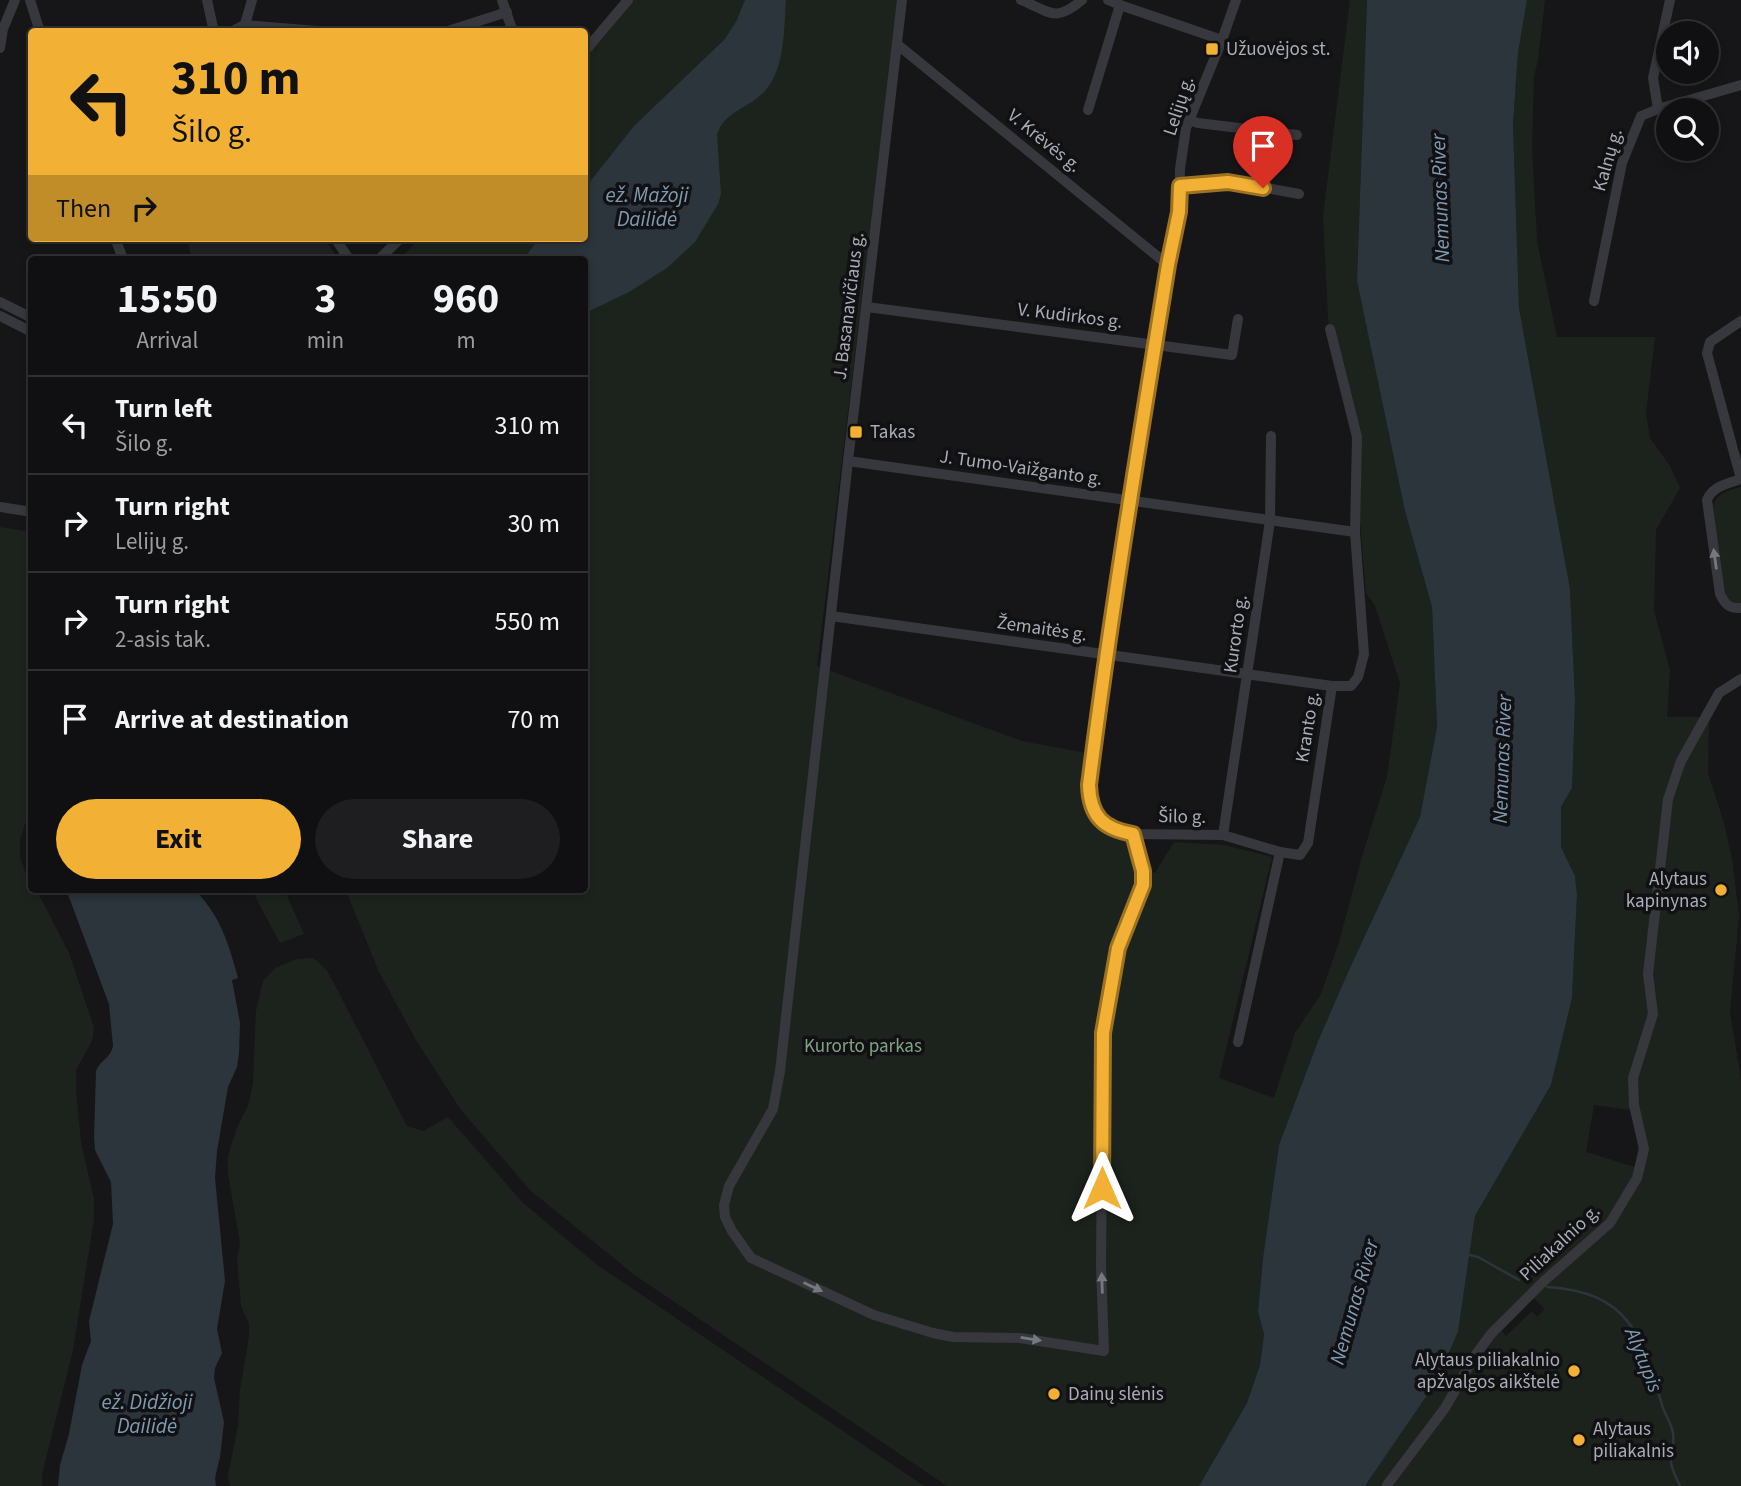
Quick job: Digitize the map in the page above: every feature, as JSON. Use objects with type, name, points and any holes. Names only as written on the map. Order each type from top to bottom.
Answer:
[{"type":"street","points":[[0,48],[3,29],[15,0]]},
{"type":"street","points":[[30,0],[39,28]]},
{"type":"street","points":[[207,0],[214,28]]},
{"type":"street","points":[[243,28],[252,0]]},
{"type":"street","points":[[502,0],[512,28]]},
{"type":"street","points":[[588,47],[628,0]]},
{"type":"street","name":"J. Basanavičiaus g.","points":[[902,0],[780,1071],[773,1109],[729,1186],[724,1205],[732,1231],[751,1258],[874,1315],[933,1333],[953,1337],[1020,1338],[1104,1352],[1101,1265],[1103,1033],[1118,948],[1143,885],[1143,871],[1133,834]]},
{"type":"street","points":[[1021,0],[1057,15],[1068,12],[1082,0]]},
{"type":"street","points":[[1108,0],[1222,40]]},
{"type":"street","name":"Lelijų g.","points":[[1094,807],[1089,785],[1105,655],[1168,265],[1179,212],[1180,169],[1189,120],[1236,0]]},
{"type":"street","points":[[1656,98],[1653,78],[1670,0]]},
{"type":"street","points":[[1088,110],[1120,5]]},
{"type":"street","points":[[457,28],[507,12]]},
{"type":"street","name":"V. Krėvės g.","points":[[898,45],[1168,265]]},
{"type":"street","points":[[1696,98],[1741,85]]},
{"type":"street","name":"Kalnų g.","points":[[1594,301],[1622,163],[1641,116],[1656,110]]},
{"type":"street","points":[[1189,120],[1297,135]]},
{"type":"street","points":[[1180,186],[1208,182],[1240,183],[1299,194]]},
{"type":"street","points":[[382,256],[397,242]]},
{"type":"street","points":[[0,302],[28,316]]},
{"type":"street","name":"V. Kudirkos g.","points":[[867,307],[1232,355],[1238,319]]},
{"type":"street","points":[[0,316],[28,330]]},
{"type":"street","points":[[1741,321],[1710,342],[1707,353],[1740,479],[1716,488],[1707,500],[1720,594],[1730,608],[1741,608]]},
{"type":"street","name":"Kranto g.","points":[[1280,852],[1300,855],[1308,843],[1332,686],[1351,686],[1358,677],[1364,654],[1355,532],[1357,437],[1330,329]]},
{"type":"street","name":"Kurorto g.","points":[[1223,835],[1270,520],[1271,436]]},
{"type":"street","name":"J. Tumo-Vaižganto g.","points":[[848,461],[1355,532]]},
{"type":"street","points":[[0,508],[28,512]]},
{"type":"street","name":"Žemaitės g.","points":[[831,616],[1332,686]]},
{"type":"street","name":"Piliakalnio g.","points":[[1387,1485],[1445,1408],[1474,1357],[1491,1334],[1544,1281],[1610,1223],[1637,1178],[1644,1149],[1634,1105],[1633,1078],[1653,1014],[1648,974],[1668,799],[1681,761],[1719,693],[1741,679]]},
{"type":"street","name":"Šilo g.","points":[[1094,807],[1101,822],[1113,830],[1133,834],[1223,835],[1280,852]]},
{"type":"street","points":[[1238,1042],[1280,852]]},
{"type":"shaded area","points":[[188,242],[327,242],[336,256],[191,256]]},
{"type":"green space","name":"Kurorto parkas","points":[[632,0],[898,0],[817,666],[1022,741],[1086,753],[1081,796],[1095,828],[1131,838],[1143,869],[1155,873],[1174,842],[1224,845],[1272,857],[1219,1078],[1274,1098],[1295,1033],[1321,994],[1339,942],[1387,777],[1400,683],[1375,606],[1366,593],[1353,437],[1329,334],[1323,216],[1350,0],[1367,0],[1357,281],[1405,511],[1432,607],[1437,727],[1420,817],[1318,1041],[1279,1145],[1258,1312],[1264,1334],[1260,1365],[1247,1403],[1199,1486],[947,1486],[636,1276],[531,1191],[461,1110],[416,1040],[379,972],[347,893],[588,893],[588,256],[403,256],[416,242],[588,242],[588,51]]},
{"type":"green space","points":[[1527,0],[1545,0],[1534,76],[1532,147],[1537,241],[1557,337],[1655,337],[1646,413],[1650,438],[1670,466],[1680,488],[1656,530],[1654,611],[1670,670],[1667,717],[1709,717],[1708,773],[1732,859],[1739,915],[1730,1012],[1741,1080],[1741,1486],[1365,1486],[1436,1382],[1458,1332],[1475,1216],[1551,1085],[1572,998],[1577,895],[1575,876],[1561,847],[1561,807],[1572,788],[1575,702],[1570,589],[1519,308],[1513,124],[1518,53]],"holes":[[[1594,1105],[1630,1110],[1639,1141],[1635,1167],[1586,1152]],[[1534,1298],[1545,1309],[1537,1317],[1532,1311],[1506,1336],[1502,1331]]]},
{"type":"green space","points":[[1741,487],[1741,604],[1737,606],[1723,596],[1713,507],[1720,495]]},
{"type":"green space","points":[[0,527],[28,532],[28,817],[21,838],[20,853],[28,877],[28,893],[38,893],[69,953],[94,1028],[92,1041],[76,1070],[76,1090],[81,1143],[94,1199],[94,1219],[73,1350],[42,1474],[42,1486],[0,1486]]},
{"type":"green space","points":[[253,893],[286,893],[304,934],[280,943]]},
{"type":"green space","points":[[313,958],[326,969],[407,1126],[423,1131],[448,1117],[523,1203],[596,1264],[924,1486],[230,1486],[228,1476],[238,1426],[249,1324],[241,1306],[237,1259],[240,1243],[228,1174],[228,1156],[236,1130],[248,1106],[253,1083],[256,1011],[263,981],[275,968],[297,959]]},
{"type":"water","name":"ež. Mažoji Dailidė","points":[[745,0],[786,0],[780,60],[772,82],[759,97],[725,120],[717,135],[721,194],[718,204],[695,242],[667,268],[629,292],[588,312],[588,256],[526,256],[536,242],[588,242],[588,184],[634,126],[725,39]]},
{"type":"water","name":"Nemunas River","points":[[1367,0],[1527,0],[1518,53],[1513,124],[1519,308],[1570,589],[1575,702],[1572,788],[1561,807],[1561,847],[1575,876],[1577,895],[1572,998],[1551,1085],[1475,1216],[1458,1332],[1436,1382],[1365,1486],[1199,1486],[1247,1403],[1260,1365],[1264,1334],[1258,1312],[1279,1145],[1318,1041],[1420,817],[1437,727],[1432,607],[1405,511],[1357,281]]},
{"type":"water","name":"ež. Didžioji Dailidė","points":[[67,893],[197,893],[217,919],[227,942],[238,978],[232,980],[240,1023],[237,1067],[228,1087],[215,1178],[225,1281],[217,1329],[222,1353],[214,1378],[224,1422],[216,1486],[58,1486],[60,1465],[69,1434],[82,1365],[91,1341],[89,1321],[113,1224],[111,1182],[95,1150],[94,1138],[96,1071],[113,1046],[109,1004]]},
{"type":"waterway","name":"Alytupis","points":[[1466,1254],[1478,1257],[1519,1280]]},
{"type":"waterway","name":"Alytupis","points":[[1547,1287],[1575,1291],[1597,1298],[1614,1308],[1628,1322],[1647,1358],[1671,1426],[1674,1438],[1671,1464],[1680,1486]]},
{"type":"place","name":"Užuovėjos st.","points":[[1212,49]]},
{"type":"place","name":"Takas","points":[[856,432]]},
{"type":"place","name":"Alytaus kapinynas","points":[[1721,890]]},
{"type":"place","name":"Alytaus piliakalnio apžvalgos aikštelė","points":[[1574,1371]]},
{"type":"place","name":"Dainų slėnis","points":[[1054,1394]]},
{"type":"place","name":"Alytaus piliakalnis","points":[[1579,1440]]},
{"type":"route","points":[[1102,1188],[1103,1033],[1118,948],[1143,885],[1143,871],[1133,834],[1113,830],[1101,822],[1089,795],[1105,655],[1129,501],[1168,265],[1176,234],[1180,186],[1228,182],[1263,188]]}]
